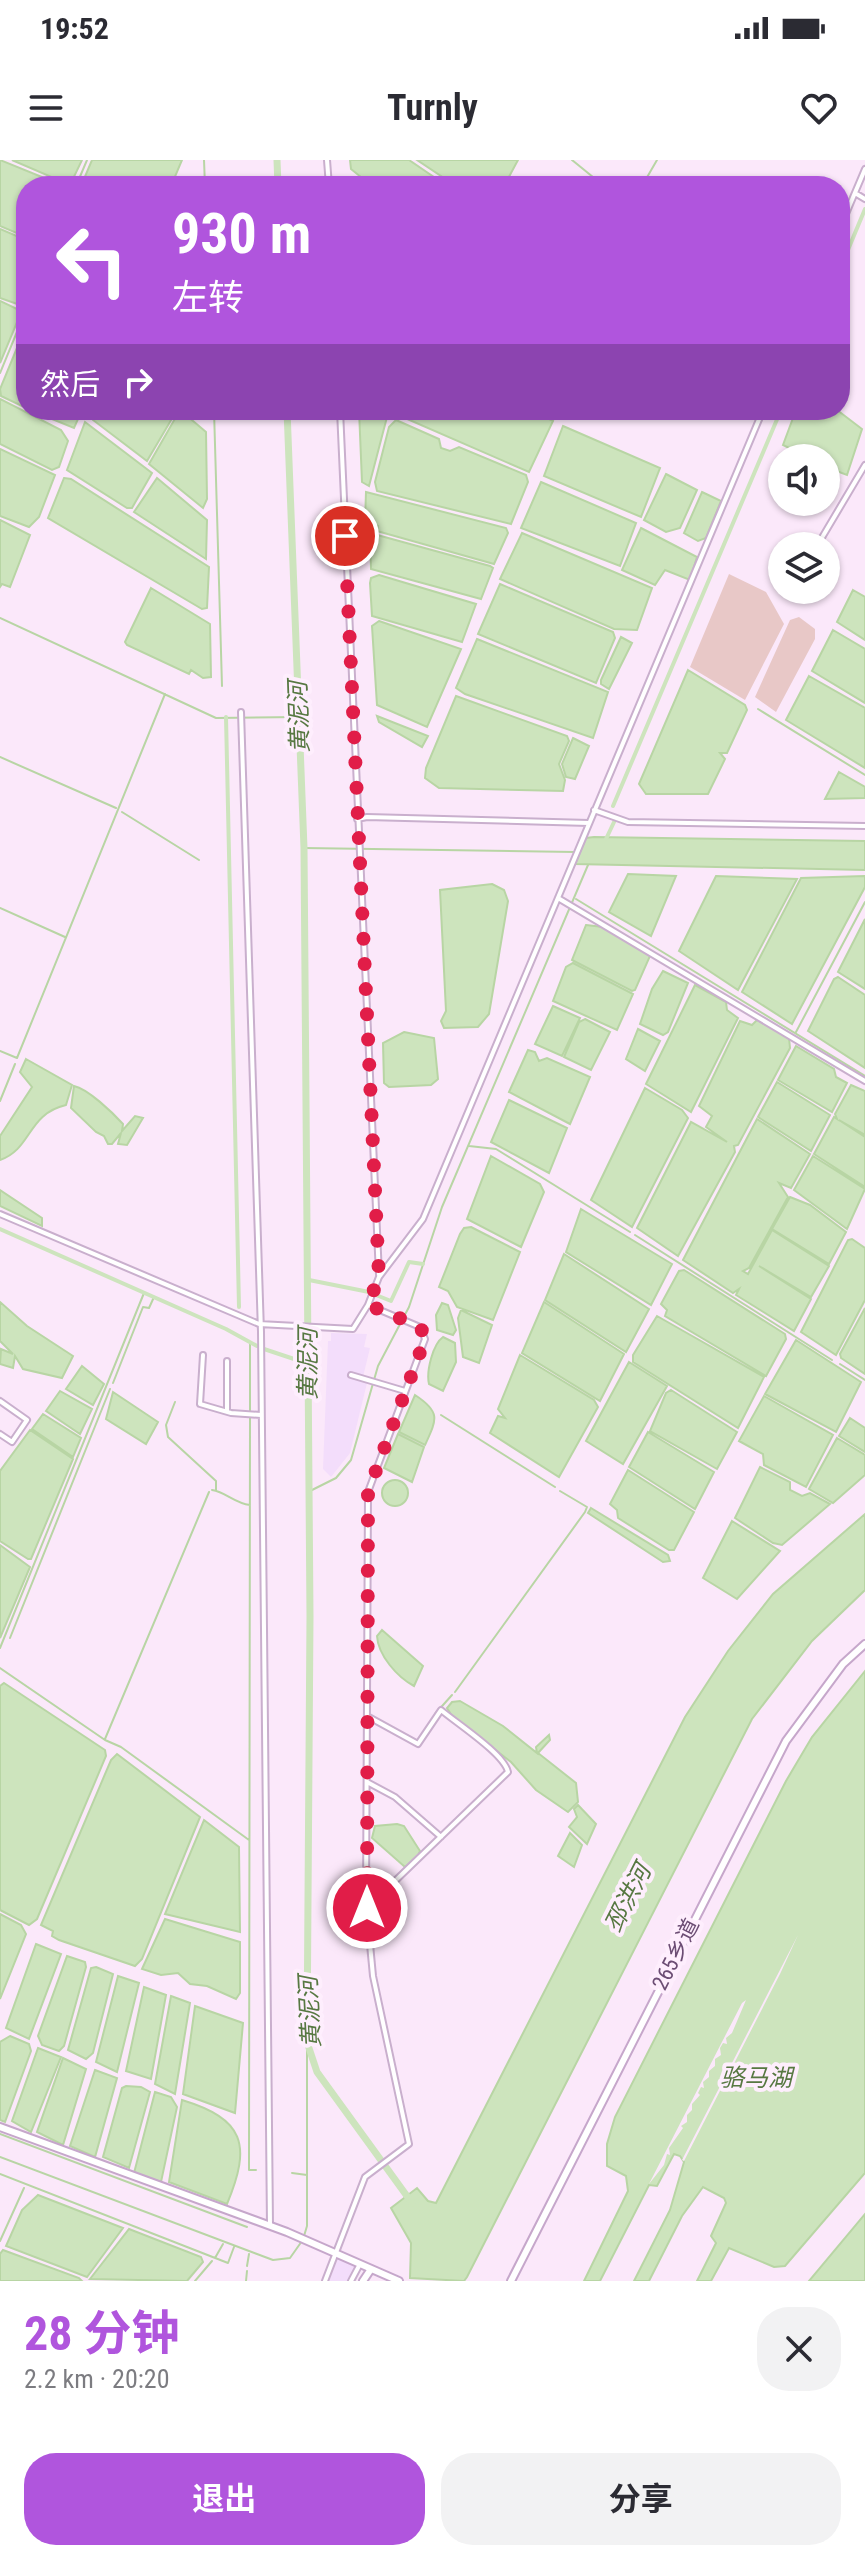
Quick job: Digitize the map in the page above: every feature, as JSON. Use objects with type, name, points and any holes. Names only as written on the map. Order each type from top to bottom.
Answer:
[{"type":"street","points":[[850,205],[865,169]]},
{"type":"street","points":[[855,193],[865,199]]},
{"type":"street","points":[[340,420],[379,1277]]},
{"type":"street","points":[[0,1214],[259,1324],[356,1327],[379,1277],[423,1219],[759,420]]},
{"type":"street","points":[[825,532],[865,465]]},
{"type":"street","points":[[241,712],[261,1415],[268,1849],[269,2226]]},
{"type":"street","points":[[594,810],[628,822],[865,826]]},
{"type":"street","points":[[357,819],[589,823]]},
{"type":"street","points":[[558,898],[865,1081]]},
{"type":"street","points":[[325,2281],[368,2174],[407,2149],[408,2138],[373,1976],[367,1908],[369,1485],[425,1339],[424,1332],[414,1324],[368,1305]]},
{"type":"street","points":[[203,1355],[200,1404],[227,1412],[261,1415]]},
{"type":"street","points":[[227,1361],[227,1412]]},
{"type":"street","points":[[351,1375],[405,1391]]},
{"type":"street","points":[[0,1401],[27,1420],[12,1442],[0,1434]]},
{"type":"street","name":"265乡道","points":[[511,2281],[786,1741],[843,1664],[865,1644]]},
{"type":"street","points":[[367,1716],[418,1744],[441,1710],[475,1740],[503,1757],[508,1772],[367,1908]]},
{"type":"street","points":[[367,1782],[395,1797],[441,1837]]},
{"type":"street","points":[[0,2127],[287,2232],[399,2281]]},
{"type":"street","points":[[351,2281],[360,2264]]},
{"type":"street","points":[[363,2281],[371,2269]]},
{"type":"shaded area","points":[[729,574],[766,592],[768,604],[773,604],[784,624],[745,700],[690,667]]},
{"type":"shaded area","points":[[799,617],[815,629],[815,639],[776,712],[755,697],[790,620]]},
{"type":"shaded area","points":[[331,1333],[367,1334],[364,1347],[370,1348],[362,1381],[367,1383],[350,1453],[331,1477],[323,1469],[328,1341],[331,1341]]},
{"type":"shaded area","points":[[338,2258],[356,2267],[349,2281],[326,2281]]},
{"type":"water","points":[[0,160],[39,176],[16,176],[16,233],[0,226]]},
{"type":"water","points":[[12,160],[82,160],[74,176],[49,176]]},
{"type":"water","points":[[92,160],[182,160],[175,176],[85,176]]},
{"type":"water","points":[[350,160],[409,160],[432,176],[360,176],[351,169]]},
{"type":"water","points":[[417,160],[518,160],[509,176],[441,176]]},
{"type":"water","points":[[0,229],[16,236],[16,304],[0,298]]},
{"type":"water","points":[[0,301],[16,309],[16,325],[0,363]]},
{"type":"water","points":[[16,350],[16,403],[1,396],[0,389]]},
{"type":"water","points":[[0,399],[16,407],[16,420],[41,420],[61,430],[68,441],[59,467],[52,470],[0,444]]},
{"type":"water","points":[[54,420],[78,420],[74,428]]},
{"type":"water","points":[[93,420],[171,420],[147,461]]},
{"type":"water","points":[[174,420],[192,420],[206,432],[207,499],[203,508],[149,464]]},
{"type":"water","points":[[359,420],[386,420],[369,486],[362,482]]},
{"type":"water","points":[[396,420],[439,439],[441,448],[450,451],[459,447],[526,475],[528,482],[511,524],[377,491],[375,482],[389,427]]},
{"type":"water","points":[[409,420],[551,420],[529,472]]},
{"type":"water","points":[[792,420],[850,420],[862,429],[847,475],[840,472],[840,444],[783,444]]},
{"type":"water","points":[[85,422],[152,473],[132,508],[127,508],[67,470]]},
{"type":"water","points":[[563,426],[660,468],[641,517],[544,476]]},
{"type":"water","points":[[0,449],[55,475],[39,517],[29,527],[0,516]]},
{"type":"water","points":[[666,474],[697,490],[680,528],[666,532],[644,520]]},
{"type":"water","points":[[64,478],[71,479],[209,567],[207,608],[202,609],[48,518]]},
{"type":"water","points":[[157,478],[207,520],[206,559],[134,512]]},
{"type":"water","points":[[541,482],[636,523],[620,566],[521,528]]},
{"type":"water","points":[[366,492],[506,528],[508,533],[494,564],[377,531],[378,526],[365,522]]},
{"type":"water","points":[[702,492],[721,501],[706,538],[698,541],[684,533]]},
{"type":"water","points":[[0,520],[30,535],[10,587],[2,584],[0,587]]},
{"type":"water","points":[[641,528],[697,557],[690,580],[665,570],[655,585],[622,570]]},
{"type":"water","points":[[370,533],[490,566],[493,568],[481,599],[371,569]]},
{"type":"water","points":[[522,533],[652,588],[637,630],[614,629],[500,579]]},
{"type":"water","points":[[379,575],[476,604],[462,642],[372,616],[370,583],[371,578]]},
{"type":"water","points":[[500,584],[613,632],[615,638],[596,683],[478,634]]},
{"type":"water","points":[[151,588],[210,624],[211,677],[203,678],[191,670],[189,674],[127,645],[125,642]]},
{"type":"water","points":[[853,590],[865,597],[865,640],[837,622]]},
{"type":"water","points":[[379,621],[461,649],[427,727],[377,705],[372,626]]},
{"type":"water","points":[[833,630],[865,649],[865,703],[812,671]]},
{"type":"water","points":[[621,637],[632,643],[609,689],[601,684],[601,680]]},
{"type":"water","points":[[477,639],[608,692],[593,738],[465,694],[456,688]]},
{"type":"water","points":[[688,670],[745,705],[747,710],[727,753],[720,753],[725,759],[708,794],[646,794],[639,784]]},
{"type":"water","points":[[809,676],[865,708],[865,768],[786,720]]},
{"type":"water","points":[[456,696],[567,736],[569,741],[559,764],[565,780],[563,791],[439,788],[425,778],[426,768]]},
{"type":"water","points":[[377,716],[428,736],[422,747],[379,722]]},
{"type":"water","points":[[573,738],[589,746],[575,779],[566,777],[562,764]]},
{"type":"water","points":[[839,772],[865,787],[865,798],[825,799]]},
{"type":"water","points":[[586,838],[865,841],[865,870],[575,864]]},
{"type":"water","points":[[628,874],[676,876],[651,936],[609,912]]},
{"type":"water","points":[[716,876],[797,879],[738,990],[679,951]]},
{"type":"water","points":[[865,876],[865,887],[792,1024],[742,992],[801,878]]},
{"type":"water","points":[[492,884],[504,890],[508,901],[489,1014],[478,1027],[444,1028],[441,1021],[446,1011],[440,890]]},
{"type":"water","points":[[865,919],[865,989],[838,972]]},
{"type":"water","points":[[586,925],[603,927],[650,956],[635,990],[572,960]]},
{"type":"water","points":[[573,963],[633,994],[617,1030],[553,1001],[566,967]]},
{"type":"water","points":[[663,971],[688,983],[668,1032],[663,1035],[640,1024],[652,989]]},
{"type":"water","points":[[838,977],[865,995],[865,1068],[808,1031],[834,979]]},
{"type":"water","points":[[695,985],[726,1002],[727,1010],[738,1018],[691,1112],[646,1084]]},
{"type":"water","points":[[553,1006],[580,1018],[562,1056],[535,1044]]},
{"type":"water","points":[[585,1019],[610,1032],[591,1070],[564,1057],[579,1022]]},
{"type":"water","points":[[757,1020],[789,1038],[790,1048],[738,1145],[734,1146],[735,1152],[678,1256],[637,1228],[691,1122],[727,1142],[706,1127],[712,1116],[699,1106],[740,1021],[752,1025]]},
{"type":"water","points":[[638,1029],[660,1041],[645,1071],[626,1059]]},
{"type":"water","points":[[404,1032],[434,1038],[438,1079],[431,1085],[389,1087],[384,1083],[383,1043]]},
{"type":"water","points":[[796,1046],[834,1069],[836,1077],[847,1083],[832,1112],[778,1080]]},
{"type":"water","points":[[528,1050],[535,1052],[539,1061],[547,1058],[590,1077],[570,1124],[509,1092]]},
{"type":"water","points":[[26,1059],[72,1085],[66,1105],[44,1116],[18,1148],[0,1160],[0,1136],[32,1087],[20,1072]]},
{"type":"water","points":[[777,1082],[830,1115],[811,1151],[758,1117]]},
{"type":"water","points":[[851,1085],[865,1091],[865,1135],[839,1120],[865,1137],[865,1187],[814,1154],[834,1117],[837,1119],[835,1114]]},
{"type":"water","points":[[74,1086],[106,1107],[123,1124],[122,1131],[135,1116],[143,1118],[127,1145],[118,1144],[121,1133],[112,1144],[108,1144],[104,1136],[71,1108]]},
{"type":"water","points":[[645,1088],[682,1110],[688,1118],[632,1227],[591,1200]]},
{"type":"water","points":[[509,1100],[567,1128],[549,1173],[491,1142]]},
{"type":"water","points":[[757,1119],[810,1154],[791,1188],[779,1183],[788,1197],[749,1268],[743,1271],[748,1274],[772,1230],[829,1266],[811,1297],[759,1266],[811,1299],[794,1331],[736,1295],[739,1289],[733,1293],[683,1260]]},
{"type":"water","points":[[491,1156],[540,1184],[544,1192],[521,1247],[467,1219]]},
{"type":"water","points":[[813,1156],[865,1189],[847,1229],[794,1190]]},
{"type":"water","points":[[0,1190],[42,1218],[42,1226],[0,1206]]},
{"type":"water","points":[[790,1197],[810,1205],[846,1232],[829,1264],[772,1229]]},
{"type":"water","points":[[581,1209],[672,1264],[651,1305],[566,1252]]},
{"type":"water","points":[[471,1227],[520,1252],[493,1320],[457,1307],[448,1291],[439,1287],[460,1234],[464,1228]]},
{"type":"water","points":[[852,1239],[865,1248],[865,1300],[836,1355],[801,1332],[848,1240]]},
{"type":"water","points":[[564,1254],[649,1309],[626,1352],[545,1300]]},
{"type":"water","points":[[684,1270],[785,1334],[786,1339],[766,1376],[665,1316],[667,1310],[661,1304],[679,1271]]},
{"type":"water","points":[[0,1302],[27,1326],[73,1356],[62,1378],[23,1369],[15,1356],[13,1368],[0,1364],[1,1349],[13,1354],[0,1341]]},
{"type":"water","points":[[544,1302],[624,1354],[600,1401],[522,1353]]},
{"type":"water","points":[[442,1303],[448,1305],[456,1330],[453,1335],[437,1330],[436,1315]]},
{"type":"water","points":[[865,1308],[865,1374],[841,1358],[840,1354]]},
{"type":"water","points":[[461,1310],[492,1325],[479,1363],[463,1357],[458,1318]]},
{"type":"water","points":[[657,1316],[764,1377],[738,1428],[633,1362],[633,1355]]},
{"type":"water","points":[[443,1337],[455,1343],[456,1362],[443,1391],[429,1384],[428,1379],[433,1352]]},
{"type":"water","points":[[796,1340],[861,1382],[836,1432],[765,1394]]},
{"type":"water","points":[[520,1355],[594,1400],[598,1407],[559,1477],[490,1433],[498,1416],[505,1418],[498,1409]]},
{"type":"water","points":[[629,1362],[667,1386],[623,1464],[586,1441]]},
{"type":"water","points":[[82,1366],[104,1384],[93,1405],[66,1389]]},
{"type":"water","points":[[671,1390],[737,1432],[717,1469],[650,1431],[666,1393]]},
{"type":"water","points":[[60,1391],[92,1409],[80,1434],[46,1411]]},
{"type":"water","points":[[113,1392],[158,1422],[146,1444],[106,1419]]},
{"type":"water","points":[[415,1395],[433,1411],[434,1422],[425,1445],[399,1432]]},
{"type":"water","points":[[764,1396],[833,1435],[806,1487],[764,1465],[763,1454],[739,1441]]},
{"type":"water","points":[[43,1414],[81,1438],[73,1457],[32,1429]]},
{"type":"water","points":[[850,1418],[865,1428],[865,1452],[839,1436]]},
{"type":"water","points":[[30,1430],[73,1459],[31,1559],[28,1559],[0,1541],[0,1471]]},
{"type":"water","points":[[648,1432],[714,1472],[695,1509],[629,1467]]},
{"type":"water","points":[[398,1434],[424,1447],[412,1482],[384,1468]]},
{"type":"water","points":[[837,1438],[865,1455],[865,1475],[833,1503],[809,1489]]},
{"type":"water","points":[[760,1467],[790,1482],[790,1490],[802,1496],[810,1493],[830,1504],[782,1545],[773,1543],[735,1518]]},
{"type":"water","points":[[628,1470],[694,1512],[674,1550],[669,1550],[618,1518],[617,1510],[610,1504]]},
{"type":"water","points":[[395,1480],[404,1484],[408,1493],[404,1502],[395,1506],[386,1502],[382,1493],[386,1484]]},
{"type":"water","points":[[591,1508],[668,1555],[670,1561],[663,1562],[588,1513]]},
{"type":"water","name":"邳洪河","points":[[865,1514],[865,1590],[812,1641],[752,1719],[467,2277],[464,2281],[410,2278],[411,2243],[391,2208],[417,2188],[428,2201],[436,2203],[685,1717],[728,1651],[773,1594]]},
{"type":"water","points":[[732,1521],[780,1551],[737,1599],[703,1578]]},
{"type":"water","points":[[0,1545],[30,1567],[0,1638]]},
{"type":"water","points":[[382,1630],[423,1666],[414,1686],[395,1671],[385,1658],[377,1636]]},
{"type":"water","name":"骆马湖","points":[[865,1671],[865,2173],[785,2266],[774,2267],[729,2248],[711,2281],[697,2281],[716,2243],[711,2236],[726,2203],[724,2198],[703,2187],[682,2216],[649,2281],[634,2281],[670,2210],[684,2162],[674,2154],[657,2186],[649,2185],[600,2281],[584,2281],[628,2191],[626,2176],[607,2166],[607,2144],[615,2117],[786,1781],[812,1737]]},
{"type":"water","points":[[4,1683],[105,1750],[106,1756],[37,1919],[29,1925],[0,1910],[0,1686]]},
{"type":"water","points":[[460,1701],[503,1726],[537,1753],[536,1747],[549,1735],[550,1740],[538,1753],[576,1783],[578,1802],[568,1812],[536,1790],[511,1762],[452,1716],[447,1708],[452,1702]]},
{"type":"water","points":[[117,1754],[200,1817],[142,1959],[135,1966],[59,1940],[52,1936],[53,1931],[41,1925],[111,1760]]},
{"type":"water","points":[[578,1805],[596,1824],[587,1844],[569,1827],[577,1817],[574,1809]]},
{"type":"water","points":[[204,1820],[239,1847],[240,1932],[165,1914]]},
{"type":"water","points":[[375,1826],[404,1826],[420,1851],[417,1858],[405,1867],[372,1838]]},
{"type":"water","points":[[570,1833],[582,1845],[574,1867],[558,1856]]},
{"type":"water","points":[[0,1914],[21,1925],[26,1934],[0,1999]]},
{"type":"water","points":[[165,1919],[240,1942],[240,1993],[236,1999],[207,1986],[190,1984],[178,1973],[161,1975],[142,1969]]},
{"type":"water","points":[[36,1944],[61,1954],[29,2039],[6,2028]]},
{"type":"water","points":[[67,1956],[85,1962],[86,1967],[64,2046],[59,2051],[42,2045],[38,2036]]},
{"type":"water","points":[[91,1968],[113,1974],[93,2053],[86,2059],[68,2050]]},
{"type":"water","points":[[118,1976],[139,1983],[117,2072],[96,2062]]},
{"type":"water","points":[[144,1987],[166,1995],[151,2079],[126,2071]]},
{"type":"water","points":[[171,1996],[190,2003],[175,2094],[155,2084]]},
{"type":"water","points":[[195,2006],[243,2023],[235,2113],[183,2094]]},
{"type":"water","points":[[10,2036],[29,2044],[31,2051],[5,2122],[0,2120],[0,2042]]},
{"type":"water","points":[[38,2048],[61,2057],[31,2132],[12,2121]]},
{"type":"water","points":[[63,2058],[86,2069],[63,2145],[37,2132]]},
{"type":"water","points":[[95,2070],[117,2078],[95,2157],[70,2146]]},
{"type":"water","points":[[141,2087],[150,2092],[129,2168],[103,2157],[122,2088]]},
{"type":"water","points":[[155,2092],[171,2097],[177,2107],[161,2182],[134,2173]]},
{"type":"water","points":[[182,2100],[219,2116],[230,2125],[237,2137],[239,2165],[227,2204],[169,2182]]},
{"type":"water","points":[[38,2195],[123,2228],[87,2277],[6,2246],[22,2210]]},
{"type":"water","points":[[865,2214],[865,2281],[809,2281]]},
{"type":"water","points":[[129,2229],[201,2257],[203,2262],[187,2281],[90,2279]]},
{"type":"water","points":[[3,2250],[82,2281],[0,2281],[0,2254]]},
{"type":"pier","points":[[798,1935],[684,2161],[682,2160]]},
{"type":"pier","points":[[746,2000],[732,2033],[726,2038],[727,2044],[723,2043],[720,2048],[721,2055],[715,2059],[715,2066],[703,2082],[704,2088],[701,2087],[700,2095],[692,2104],[687,2122],[681,2126],[683,2128],[669,2148],[670,2155],[667,2154],[664,2165],[649,2184],[742,2003]]},
{"type":"waterway","points":[[80,176],[87,160]]},
{"type":"waterway","points":[[204,160],[205,176]]},
{"type":"waterway","name":"黄泥河","points":[[277,160],[278,176]]},
{"type":"waterway","points":[[572,160],[592,176]]},
{"type":"waterway","points":[[648,176],[657,160]]},
{"type":"waterway","points":[[850,245],[865,209]]},
{"type":"waterway","points":[[0,373],[16,334]]},
{"type":"waterway","points":[[214,420],[222,686]]},
{"type":"waterway","name":"黄泥河","points":[[287,420],[304,848],[310,1616],[307,2042],[317,2072],[412,2203]]},
{"type":"waterway","points":[[613,806],[777,420]]},
{"type":"waterway","points":[[0,618],[216,718],[299,717]]},
{"type":"waterway","points":[[0,1051],[17,1058],[165,694]]},
{"type":"waterway","points":[[758,709],[865,775]]},
{"type":"waterway","points":[[226,717],[239,1307]]},
{"type":"waterway","points":[[0,757],[116,808]]},
{"type":"waterway","points":[[122,812],[199,860]]},
{"type":"waterway","points":[[606,839],[615,820]]},
{"type":"waterway","points":[[304,848],[575,852]]},
{"type":"waterway","points":[[310,1491],[336,1478],[351,1460],[378,1366],[409,1307],[442,1207],[588,865]]},
{"type":"waterway","points":[[576,899],[865,1076]]},
{"type":"waterway","points":[[796,1032],[865,902]]},
{"type":"waterway","points":[[0,908],[65,937]]},
{"type":"waterway","points":[[0,1101],[15,1064]]},
{"type":"waterway","points":[[469,1146],[496,1149],[630,1232]]},
{"type":"waterway","points":[[0,1229],[226,1329],[257,1346]]},
{"type":"waterway","points":[[635,1235],[832,1360]]},
{"type":"waterway","points":[[376,1295],[391,1301],[409,1262],[423,1264]]},
{"type":"waterway","points":[[309,1280],[369,1292]]},
{"type":"waterway","points":[[0,1648],[144,1293]]},
{"type":"waterway","points":[[113,1383],[143,1307],[149,1308],[154,1297]]},
{"type":"waterway","points":[[250,1343],[250,1411]]},
{"type":"waterway","points":[[264,1349],[309,1364]]},
{"type":"waterway","points":[[840,1364],[865,1380]]},
{"type":"waterway","points":[[10,1638],[110,1389]]},
{"type":"waterway","points":[[175,1402],[166,1425],[168,1437],[216,1481],[216,1490]]},
{"type":"waterway","points":[[441,1415],[555,1487]]},
{"type":"waterway","points":[[250,1418],[249,2170],[256,2170]]},
{"type":"waterway","points":[[212,1490],[250,1505]]},
{"type":"waterway","points":[[455,1692],[585,1512],[587,1507],[560,1491]]},
{"type":"waterway","points":[[105,1739],[209,1492]]},
{"type":"waterway","points":[[0,1668],[105,1740],[121,1747],[249,1840]]},
{"type":"waterway","points":[[435,1714],[452,1695]]},
{"type":"waterway","points":[[304,2236],[307,2226],[307,2042]]},
{"type":"waterway","points":[[0,2134],[247,2227]]},
{"type":"waterway","points":[[0,2157],[273,2260],[290,2258],[302,2241]]},
{"type":"waterway","points":[[292,2173],[307,2175]]},
{"type":"waterway","points":[[0,2174],[228,2263],[234,2247]]},
{"type":"waterway","points":[[0,2241],[24,2188]]},
{"type":"waterway","points":[[215,2258],[223,2244]]},
{"type":"waterway","points":[[247,2266],[249,2254]]},
{"type":"waterway","points":[[195,2281],[212,2261]]},
{"type":"waterway","points":[[246,2281],[247,2271]]},
{"type":"route","points":[[345,536],[379,1277],[368,1305],[420,1327],[425,1339],[368,1492],[367,1908]]}]
